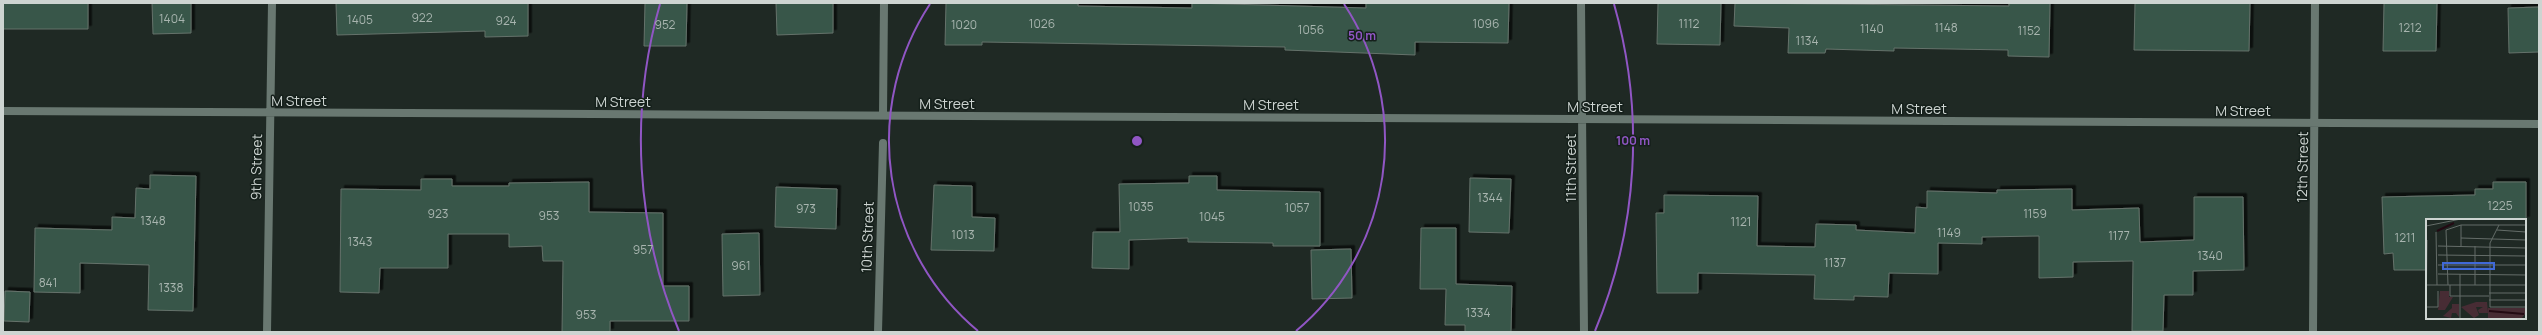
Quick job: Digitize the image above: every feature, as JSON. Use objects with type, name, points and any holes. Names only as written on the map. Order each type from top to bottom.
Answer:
[{"type":"street","name":"9th Street","points":[[267,332],[269,112],[272,3]]},
{"type":"street","points":[[883,115],[884,3]]},
{"type":"street","name":"11th Street","points":[[1581,3],[1584,332]]},
{"type":"street","name":"12th Street","points":[[2313,332],[2315,3]]},
{"type":"street","name":"M Street","points":[[3,111],[2539,124]]},
{"type":"street","name":"10th Street","points":[[878,332],[883,143]]},
{"type":"building","points":[[3,3],[88,3],[88,29],[3,29]]},
{"type":"building","points":[[152,3],[191,3],[191,33],[153,34]]},
{"type":"building","points":[[336,3],[528,3],[528,36],[485,37],[485,31],[337,35]]},
{"type":"building","points":[[645,3],[687,3],[686,46],[644,46]]},
{"type":"building","points":[[776,3],[833,3],[833,33],[777,35]]},
{"type":"building","points":[[946,3],[1078,3],[1078,6],[1192,8],[1192,3],[1366,8],[1366,3],[1509,3],[1508,43],[1415,42],[1415,55],[1285,50],[1285,47],[982,42],[982,45],[945,45]]},
{"type":"building","points":[[1658,3],[1721,3],[1720,45],[1657,44]]},
{"type":"building","points":[[1735,3],[2009,6],[2009,3],[2050,3],[2049,57],[2008,56],[2008,50],[1894,48],[1894,51],[1826,49],[1825,53],[1788,53],[1789,28],[1734,26]]},
{"type":"building","points":[[2135,3],[2250,3],[2249,51],[2134,50]]},
{"type":"building","points":[[2384,3],[2437,3],[2436,51],[2383,51]]},
{"type":"building","points":[[2539,7],[2539,52],[2509,53],[2508,8]]},
{"type":"building","points":[[150,175],[196,176],[193,311],[148,310],[149,265],[80,263],[80,293],[34,292],[35,228],[112,230],[112,217],[135,218],[136,188],[150,189]]},
{"type":"building","points":[[1189,176],[1217,176],[1217,190],[1320,192],[1320,246],[1273,246],[1273,243],[1188,242],[1188,238],[1129,240],[1129,269],[1092,268],[1093,232],[1120,232],[1119,184],[1189,183]]},
{"type":"building","points":[[1470,178],[1511,179],[1509,233],[1469,232]]},
{"type":"building","points":[[421,179],[452,179],[452,186],[509,186],[509,183],[589,182],[589,212],[663,213],[663,286],[689,286],[689,321],[610,321],[610,332],[562,332],[563,261],[543,261],[542,246],[509,247],[509,234],[448,234],[448,268],[380,268],[379,293],[340,292],[341,189],[421,190]]},
{"type":"building","points":[[2493,182],[2526,182],[2526,219],[2426,219],[2426,270],[2394,270],[2393,253],[2384,254],[2382,197],[2475,195],[2475,189],[2493,189]]},
{"type":"building","points":[[934,185],[972,186],[972,217],[995,218],[994,251],[931,250]]},
{"type":"building","points":[[776,187],[837,189],[836,229],[775,227]]},
{"type":"building","points":[[2072,189],[2072,210],[2139,208],[2140,242],[2194,240],[2194,197],[2243,197],[2244,270],[2193,271],[2193,295],[2164,295],[2163,331],[2132,331],[2133,261],[2073,262],[2073,277],[2039,278],[2039,236],[1982,237],[1982,244],[1938,243],[1938,274],[1889,273],[1888,297],[1854,296],[1854,300],[1814,299],[1815,275],[1698,273],[1698,293],[1657,293],[1656,213],[1664,213],[1664,195],[1758,196],[1757,246],[1815,247],[1816,224],[1856,225],[1856,230],[1915,233],[1916,207],[1927,208],[1927,191],[1997,193],[1997,190]]},
{"type":"building","points":[[1421,228],[1456,228],[1456,284],[1512,286],[1511,332],[1465,332],[1465,325],[1445,325],[1446,289],[1420,289]]},
{"type":"building","points":[[759,233],[760,295],[723,296],[722,234]]},
{"type":"building","points":[[1351,249],[1352,298],[1312,299],[1311,250]]},
{"type":"building","points":[[5,291],[30,292],[29,322],[4,321]]}]
